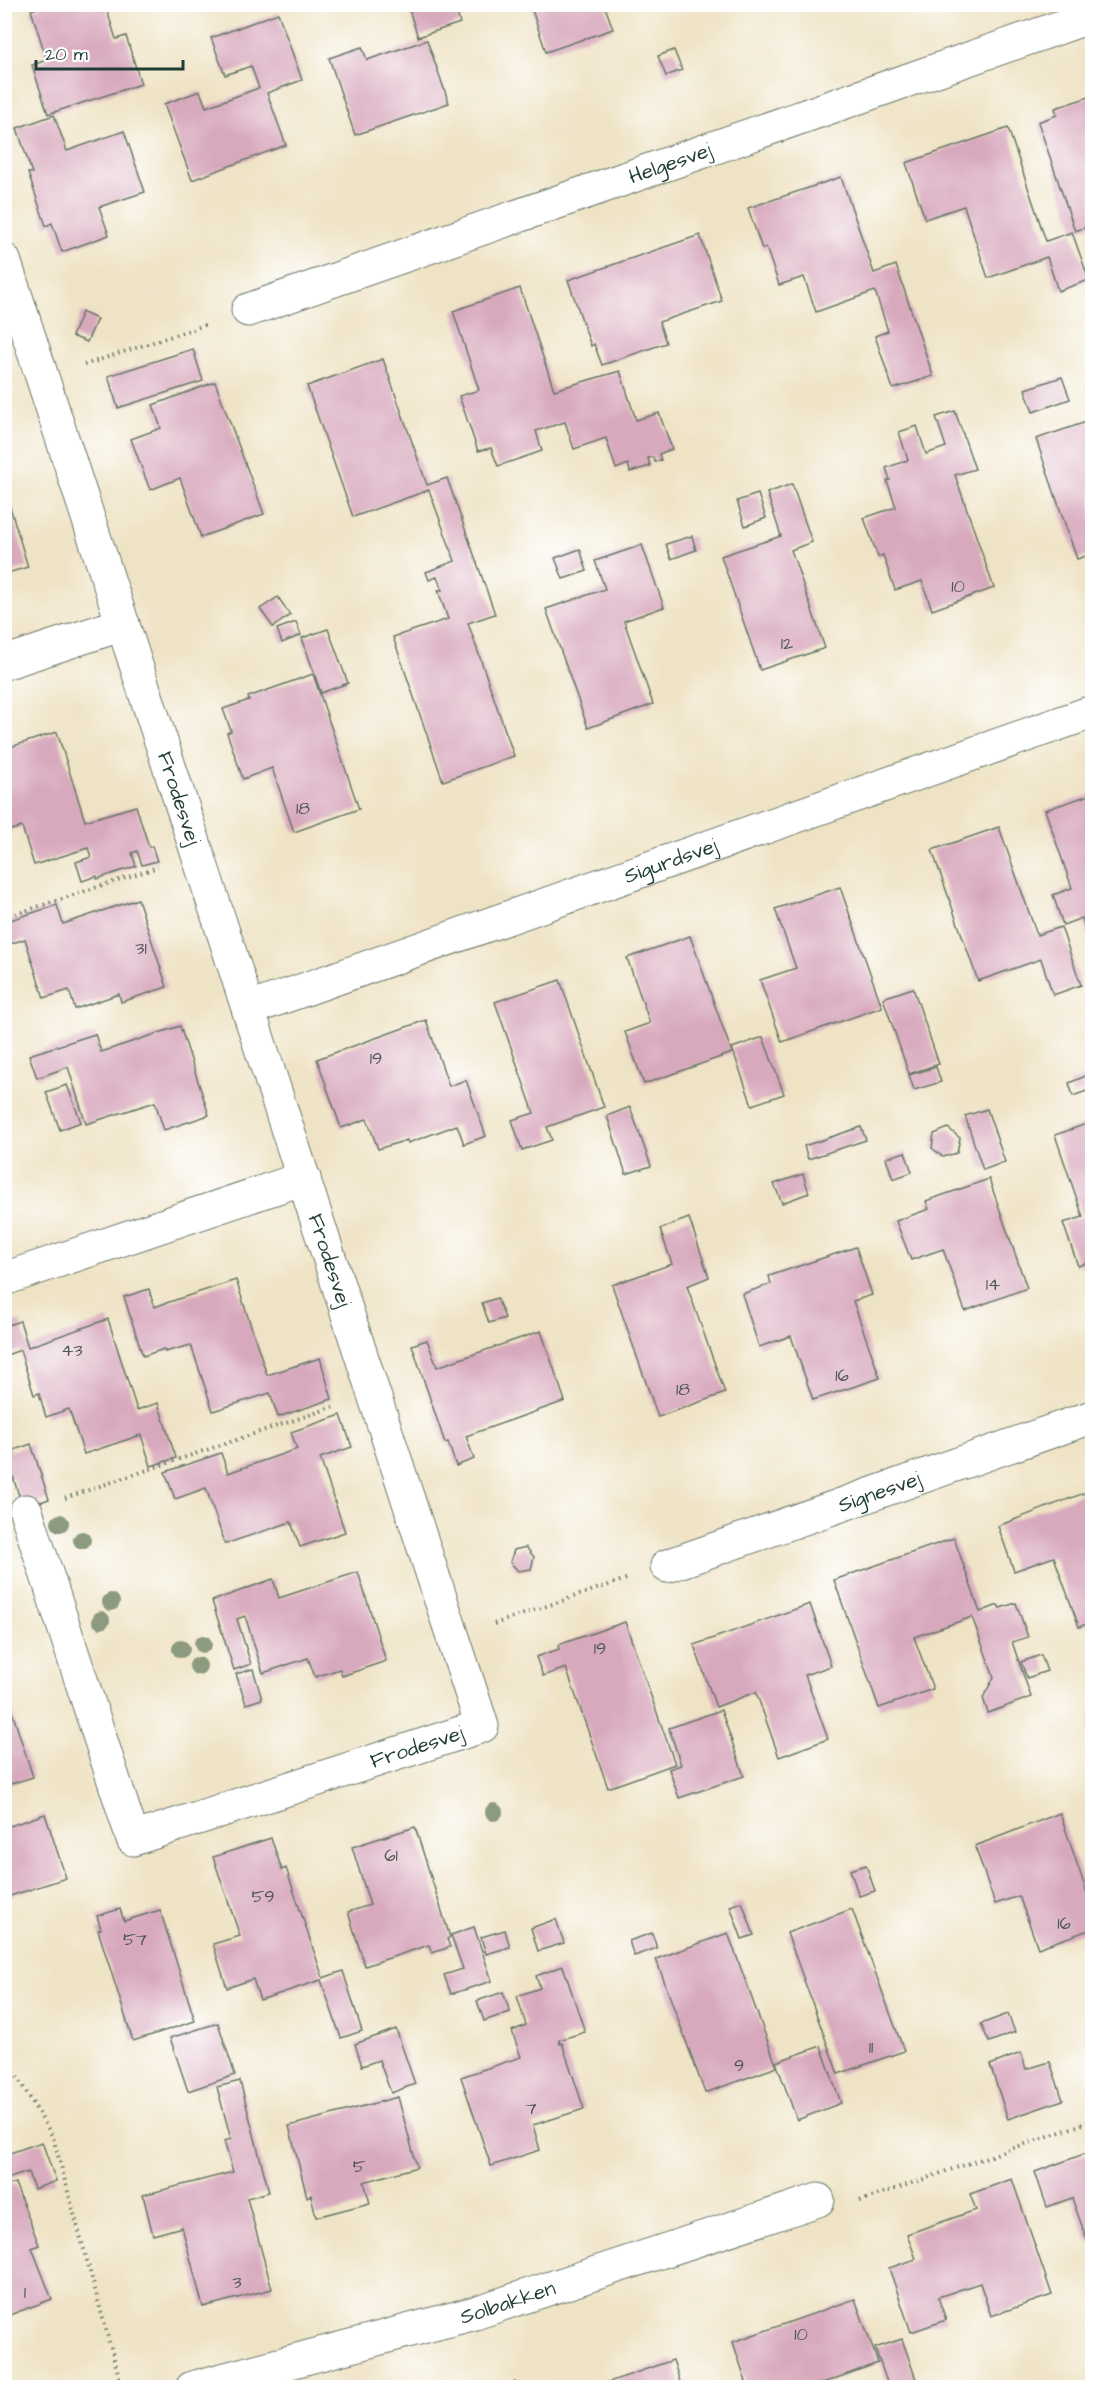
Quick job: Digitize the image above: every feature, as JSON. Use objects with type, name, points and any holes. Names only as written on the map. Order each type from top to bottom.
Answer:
[{"type":"street","name":"Helgesvej","points":[[248,310],[1092,16]]},
{"type":"street","name":"Frodesvej","points":[[4,260],[482,1726],[133,1839],[26,1511]]},
{"type":"street","points":[[4,663],[123,624]]},
{"type":"street","name":"Sigurdsvej","points":[[249,1009],[1092,712]]},
{"type":"street","points":[[4,1279],[304,1178]]},
{"type":"street","name":"Signesvej","points":[[667,1566],[1092,1418]]},
{"type":"street","name":"Solbakken","points":[[192,2388],[475,2313],[818,2200]]},
{"type":"path","points":[[43,379],[248,310]]},
{"type":"path","points":[[4,918],[198,854]]},
{"type":"path","points":[[26,1511],[374,1393]]},
{"type":"path","points":[[453,1638],[667,1566]]},
{"type":"path","points":[[4,2064],[16,2074],[53,2137],[122,2388]]},
{"type":"path","points":[[818,2200],[855,2202],[1092,2121]]},
{"type":"building","points":[[48,4],[105,4],[116,39],[126,36],[141,84],[48,114],[32,65],[47,60],[31,10]]},
{"type":"building","points":[[407,4],[454,4],[460,23],[418,37]]},
{"type":"building","points":[[530,4],[604,4],[613,29],[546,52]]},
{"type":"building","points":[[278,13],[302,80],[267,93],[286,145],[192,180],[164,104],[200,91],[206,107],[259,88],[251,66],[225,75],[211,38]]},
{"type":"building","points":[[427,40],[449,103],[355,135],[329,58],[362,47],[367,60]]},
{"type":"building","points":[[674,50],[682,70],[666,76],[658,56]]},
{"type":"building","points":[[1092,96],[1092,160],[1087,162],[1092,179],[1092,225],[1075,231],[1038,122],[1057,115],[1055,108]]},
{"type":"building","points":[[54,115],[67,151],[124,131],[145,192],[99,207],[109,235],[62,252],[52,223],[46,226],[28,173],[32,173],[17,128]]},
{"type":"building","points":[[1008,128],[1046,241],[1072,232],[1089,280],[1058,291],[1047,257],[988,278],[964,206],[925,219],[906,163]]},
{"type":"building","points":[[841,177],[874,273],[896,265],[933,376],[893,389],[875,336],[888,331],[875,291],[816,312],[804,277],[779,285],[766,247],[762,249],[748,208]]},
{"type":"building","points":[[700,235],[722,301],[659,322],[666,343],[602,365],[594,344],[591,346],[568,280]]},
{"type":"building","points":[[520,288],[554,390],[620,371],[636,420],[659,413],[672,449],[659,454],[661,460],[655,462],[653,457],[648,458],[650,466],[630,472],[628,464],[616,469],[606,438],[574,449],[565,422],[536,431],[542,451],[498,466],[491,448],[478,451],[459,396],[479,390],[453,311]]},
{"type":"building","points":[[82,312],[97,319],[87,342],[72,336]]},
{"type":"building","points":[[193,349],[203,381],[118,408],[108,376]]},
{"type":"building","points":[[383,359],[427,485],[447,478],[495,614],[468,623],[514,756],[443,781],[393,637],[448,619],[438,590],[442,590],[437,577],[429,580],[426,572],[455,561],[429,490],[353,517],[307,386]]},
{"type":"building","points":[[1062,377],[1070,399],[1033,412],[1025,389]]},
{"type":"building","points":[[215,382],[264,514],[201,537],[180,478],[150,490],[131,439],[161,428],[153,405]]},
{"type":"building","points":[[955,411],[975,469],[955,475],[994,588],[932,610],[922,581],[895,590],[883,555],[878,557],[864,518],[896,507],[887,481],[890,480],[886,468],[908,460],[899,432],[917,426],[926,454],[946,447],[936,417]]},
{"type":"building","points":[[1092,420],[1092,554],[1077,559],[1036,439]]},
{"type":"building","points":[[792,484],[812,542],[791,550],[825,648],[760,670],[721,556],[781,536],[767,493]]},
{"type":"building","points":[[4,491],[28,567],[4,574]]},
{"type":"building","points":[[758,494],[766,518],[745,526],[737,501]]},
{"type":"building","points":[[692,536],[696,550],[671,559],[666,544]]},
{"type":"building","points":[[642,545],[664,607],[624,621],[653,704],[588,728],[546,609],[605,589],[595,561]]},
{"type":"building","points":[[580,549],[587,571],[563,579],[555,558]]},
{"type":"building","points":[[278,597],[290,615],[273,627],[260,609]]},
{"type":"building","points":[[296,622],[301,635],[282,643],[277,629]]},
{"type":"building","points":[[328,629],[348,683],[321,693],[302,638]]},
{"type":"building","points":[[313,674],[359,809],[294,832],[272,768],[243,779],[227,733],[231,731],[223,709],[249,700],[248,697]]},
{"type":"building","points":[[57,732],[85,821],[136,806],[149,847],[152,846],[157,861],[142,865],[137,851],[132,853],[136,866],[97,879],[97,876],[82,881],[76,862],[91,857],[88,848],[34,865],[22,827],[4,832],[4,749]]},
{"type":"building","points":[[1092,794],[1092,948],[1082,918],[1063,925],[1053,895],[1072,888],[1045,810]]},
{"type":"building","points":[[999,827],[1037,935],[1061,927],[1081,985],[1053,995],[1041,959],[978,981],[932,850]]},
{"type":"building","points":[[840,887],[882,1007],[782,1042],[760,980],[796,968],[775,909]]},
{"type":"building","points":[[138,899],[167,987],[121,1002],[119,994],[75,1009],[69,990],[44,998],[25,939],[4,946],[4,922],[57,905],[63,924]]},
{"type":"building","points":[[690,936],[732,1053],[644,1084],[625,1032],[650,1023],[627,958]]},
{"type":"building","points":[[560,980],[604,1107],[547,1127],[552,1140],[522,1150],[512,1120],[534,1113],[495,1002]]},
{"type":"building","points":[[913,988],[939,1064],[909,1074],[883,998]]},
{"type":"building","points":[[426,1020],[449,1086],[466,1080],[486,1136],[464,1144],[457,1125],[408,1143],[407,1140],[378,1149],[367,1119],[341,1128],[317,1059]]},
{"type":"building","points":[[180,1026],[209,1115],[164,1130],[155,1102],[86,1124],[68,1067],[37,1078],[29,1055],[95,1034],[101,1052]]},
{"type":"building","points":[[763,1037],[784,1094],[752,1105],[732,1048]]},
{"type":"building","points":[[936,1067],[941,1082],[914,1090],[909,1075]]},
{"type":"building","points":[[1088,1075],[1092,1089],[1073,1096],[1069,1083]]},
{"type":"building","points":[[67,1085],[81,1122],[60,1130],[46,1092]]},
{"type":"building","points":[[630,1107],[651,1166],[626,1174],[607,1116]]},
{"type":"building","points":[[987,1109],[1005,1162],[983,1170],[965,1116]]},
{"type":"building","points":[[1092,1122],[1092,1261],[1078,1266],[1063,1223],[1083,1217],[1055,1135]]},
{"type":"building","points":[[861,1127],[866,1140],[808,1159],[804,1146]]},
{"type":"building","points":[[948,1128],[960,1138],[957,1153],[943,1157],[932,1148],[934,1134]]},
{"type":"building","points":[[905,1152],[912,1172],[893,1179],[886,1158]]},
{"type":"building","points":[[803,1174],[809,1193],[782,1203],[774,1184]]},
{"type":"building","points":[[989,1179],[1027,1288],[965,1311],[943,1249],[911,1260],[896,1221],[929,1209],[926,1201]]},
{"type":"building","points":[[689,1218],[709,1277],[687,1286],[725,1393],[658,1417],[612,1285],[672,1264],[660,1229]]},
{"type":"building","points":[[856,1247],[872,1295],[853,1301],[880,1378],[813,1400],[791,1336],[759,1347],[742,1294],[771,1284],[769,1276]]},
{"type":"building","points":[[236,1280],[267,1375],[320,1358],[332,1399],[278,1417],[270,1393],[213,1411],[191,1345],[165,1352],[164,1349],[143,1356],[124,1297],[149,1289],[154,1307]]},
{"type":"building","points":[[497,1298],[505,1318],[489,1323],[482,1303]]},
{"type":"building","points":[[108,1319],[137,1410],[158,1403],[176,1458],[151,1466],[141,1435],[84,1454],[69,1409],[46,1417],[39,1393],[34,1395],[20,1350],[7,1355],[5,1326],[20,1321],[28,1347]]},
{"type":"building","points":[[541,1331],[565,1401],[466,1436],[474,1459],[456,1466],[448,1442],[445,1443],[412,1345],[427,1340],[437,1367]]},
{"type":"building","points":[[341,1415],[352,1447],[320,1458],[345,1532],[300,1547],[291,1522],[225,1544],[206,1488],[175,1499],[165,1472],[221,1453],[228,1473],[297,1449],[291,1432]]},
{"type":"building","points":[[5,1433],[11,1451],[31,1444],[49,1499],[23,1508],[13,1477],[4,1480]]},
{"type":"building","points":[[1092,1490],[1092,1622],[1079,1627],[1054,1557],[1014,1571],[998,1526]]},
{"type":"building","points":[[954,1538],[980,1612],[998,1605],[1000,1608],[1016,1603],[1028,1637],[1012,1642],[1031,1697],[988,1713],[983,1698],[994,1677],[972,1617],[914,1637],[933,1689],[879,1708],[834,1580]]},
{"type":"building","points":[[526,1547],[534,1557],[531,1569],[518,1571],[510,1562],[514,1550]]},
{"type":"building","points":[[358,1572],[386,1661],[342,1676],[340,1669],[315,1677],[308,1658],[263,1673],[245,1616],[237,1619],[251,1664],[234,1670],[212,1601],[273,1579],[279,1598]]},
{"type":"building","points":[[810,1604],[831,1666],[805,1675],[828,1739],[779,1757],[756,1692],[716,1707],[694,1645]]},
{"type":"building","points":[[625,1622],[675,1764],[608,1788],[566,1668],[543,1676],[536,1657],[559,1649],[558,1645]]},
{"type":"building","points":[[1041,1655],[1047,1671],[1027,1678],[1021,1662]]},
{"type":"building","points":[[253,1669],[262,1699],[246,1704],[236,1674]]},
{"type":"building","points":[[4,1687],[33,1777],[4,1786]]},
{"type":"building","points":[[721,1710],[744,1776],[679,1798],[669,1769],[681,1765],[669,1728]]},
{"type":"building","points":[[1092,1714],[1092,1734],[1089,1732]]},
{"type":"building","points":[[1060,1813],[1092,1908],[1092,1929],[1038,1948],[1019,1896],[995,1904],[975,1846]]},
{"type":"building","points":[[45,1814],[66,1878],[4,1898],[4,1828]]},
{"type":"building","points":[[415,1827],[450,1937],[447,1939],[450,1947],[432,1953],[429,1945],[365,1966],[348,1912],[370,1905],[352,1847]]},
{"type":"building","points":[[271,1838],[282,1870],[286,1868],[323,1978],[343,1971],[362,2031],[341,2038],[321,1980],[260,2000],[253,1979],[227,1988],[213,1944],[240,1936],[213,1857]]},
{"type":"building","points":[[866,1865],[875,1891],[859,1896],[850,1870]]},
{"type":"building","points":[[742,1902],[754,1935],[742,1939],[730,1906]]},
{"type":"building","points":[[120,1909],[124,1921],[160,1910],[195,2021],[133,2041],[98,1930],[101,1929],[97,1916]]},
{"type":"building","points":[[852,1909],[904,2051],[838,2074],[787,1933]]},
{"type":"building","points":[[556,1919],[564,1943],[538,1951],[531,1928]]},
{"type":"building","points":[[474,1927],[492,1981],[451,1994],[444,1975],[463,1969],[451,1935]]},
{"type":"building","points":[[505,1930],[510,1947],[486,1954],[481,1937]]},
{"type":"building","points":[[652,1933],[657,1948],[634,1956],[629,1941]]},
{"type":"building","points":[[728,1933],[777,2067],[705,2093],[656,1959]]},
{"type":"building","points":[[563,1966],[585,2032],[559,2040],[584,2109],[533,2125],[540,2150],[491,2166],[461,2077],[521,2057],[512,2031],[526,2025],[517,1996],[540,1988],[536,1976]]},
{"type":"building","points":[[503,1992],[510,2012],[484,2021],[477,2001]]},
{"type":"building","points":[[1008,2014],[1015,2032],[989,2042],[981,2024]]},
{"type":"building","points":[[218,2023],[235,2075],[188,2091],[170,2038]]},
{"type":"building","points":[[396,2029],[415,2084],[391,2093],[379,2060],[362,2066],[355,2044]]},
{"type":"building","points":[[821,2046],[841,2103],[797,2120],[776,2062]]},
{"type":"building","points":[[1021,2053],[1026,2069],[1050,2062],[1063,2100],[1008,2119],[990,2065]]},
{"type":"building","points":[[240,2081],[269,2192],[247,2198],[272,2289],[203,2307],[182,2227],[153,2235],[143,2195],[233,2172],[224,2141],[231,2139],[217,2087]]},
{"type":"building","points":[[398,2097],[417,2167],[364,2182],[370,2203],[316,2217],[311,2195],[307,2197],[289,2126]]},
{"type":"building","points":[[42,2142],[56,2181],[34,2189],[28,2172],[4,2180],[4,2155]]},
{"type":"building","points":[[1092,2151],[1092,2241],[1088,2243],[1072,2198],[1047,2207],[1035,2172]]},
{"type":"building","points":[[1012,2179],[1052,2295],[991,2316],[980,2283],[938,2297],[946,2320],[911,2332],[889,2268],[916,2259],[907,2234],[976,2210],[970,2194]]},
{"type":"building","points":[[15,2183],[39,2245],[32,2248],[52,2299],[7,2316],[4,2310],[4,2187]]},
{"type":"building","points":[[855,2299],[878,2363],[809,2388],[748,2388],[733,2342]]},
{"type":"building","points":[[902,2339],[919,2388],[889,2388],[875,2348]]},
{"type":"building","points":[[673,2360],[682,2388],[594,2388],[594,2387]]},
{"type":"building","points":[[515,2382],[517,2388],[497,2388],[497,2387]]}]
